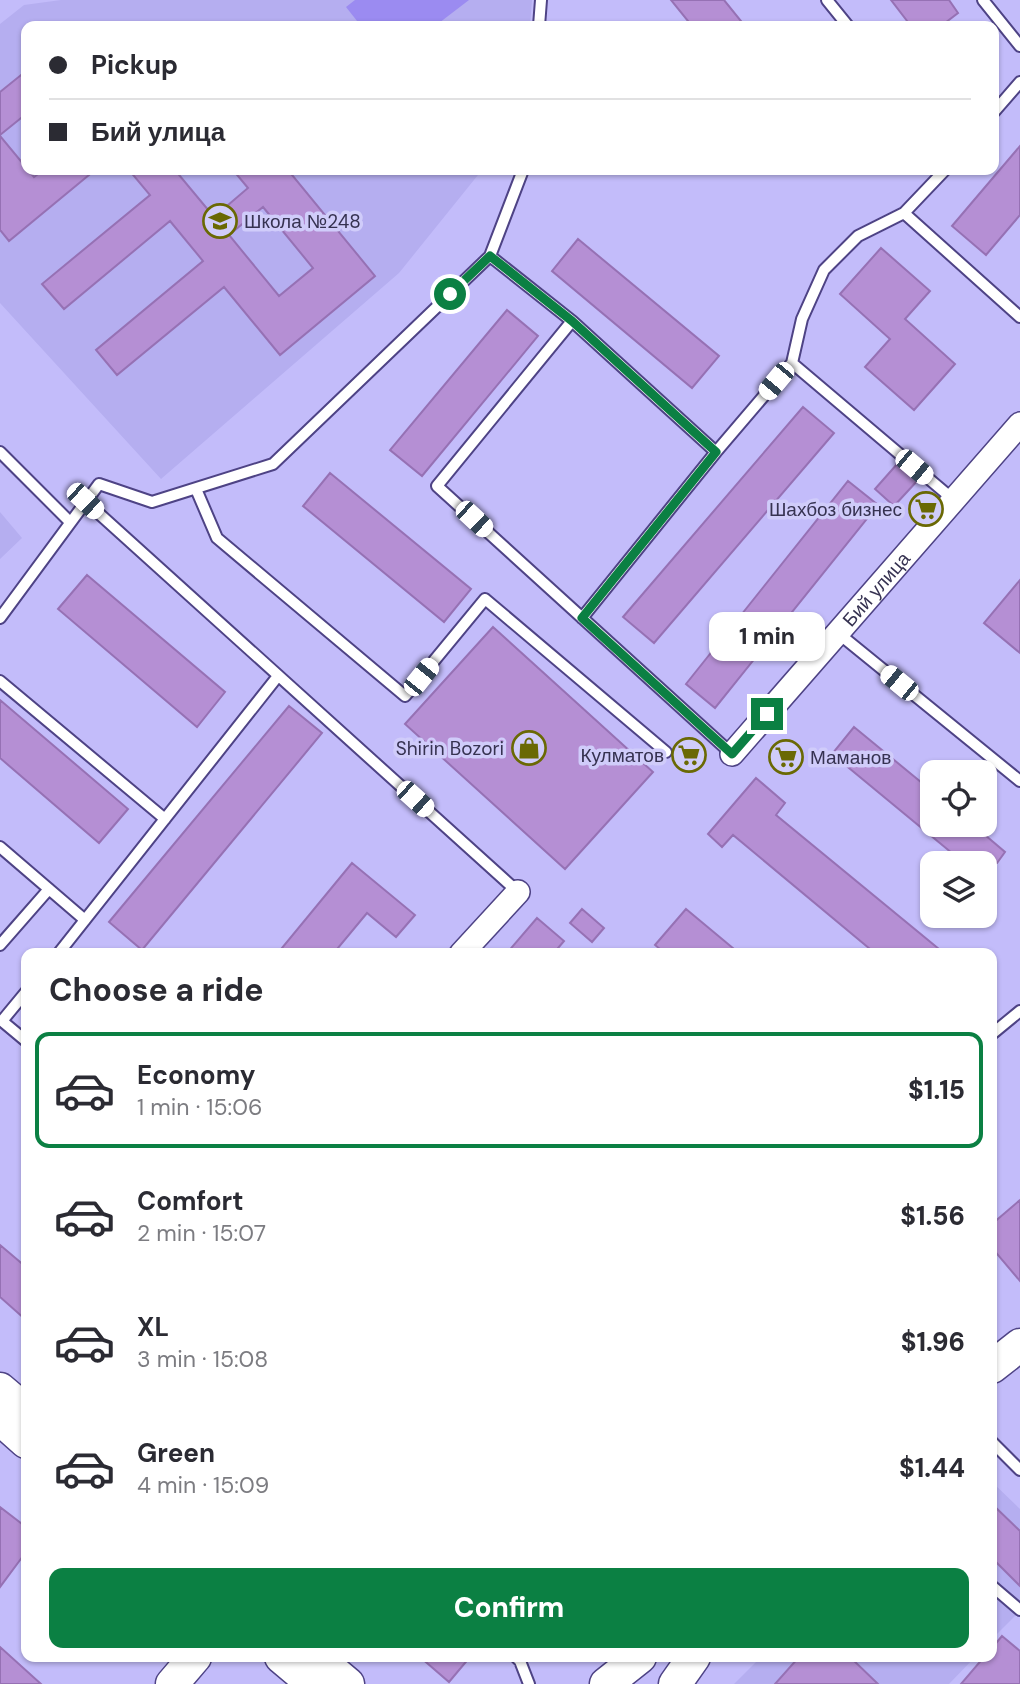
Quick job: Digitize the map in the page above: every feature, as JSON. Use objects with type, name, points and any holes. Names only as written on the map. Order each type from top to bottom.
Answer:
[{"type":"main road","points":[[997,1363],[1020,1345]]},
{"type":"main road","points":[[0,1389],[21,1407]]},
{"type":"main road","points":[[0,1419],[21,1438]]},
{"type":"main road","points":[[172,1684],[191,1662]]},
{"type":"main road","points":[[287,1662],[313,1684]]},
{"type":"main road","points":[[322,1662],[348,1684]]},
{"type":"main road","points":[[606,1684],[634,1662]]},
{"type":"main road","points":[[675,1684],[690,1662]]},
{"type":"street","name":"Бий улица","points":[[732,754],[1020,424]]},
{"type":"street","points":[[467,948],[518,892]]},
{"type":"lane","points":[[539,21],[541,0]]},
{"type":"lane","points":[[827,0],[844,21]]},
{"type":"lane","points":[[983,0],[1020,46]]},
{"type":"lane","points":[[999,106],[1020,82]]},
{"type":"lane","points":[[0,618],[99,484],[152,502],[273,464],[490,256],[521,175]]},
{"type":"lane","points":[[582,618],[792,363],[802,319],[824,270],[858,236],[904,213],[940,175]]},
{"type":"lane","points":[[904,213],[1019,314]]},
{"type":"lane","points":[[490,256],[572,321],[716,452]]},
{"type":"lane","points":[[572,321],[437,485],[732,754]]},
{"type":"lane","points":[[792,363],[955,501]]},
{"type":"lane","points":[[0,452],[70,522]]},
{"type":"lane","points":[[197,489],[217,538],[405,696],[485,599],[666,752]]},
{"type":"lane","points":[[85,501],[518,892]]},
{"type":"lane","points":[[838,634],[1020,781]]},
{"type":"lane","points":[[63,948],[278,676]]},
{"type":"lane","points":[[0,681],[165,819]]},
{"type":"lane","points":[[0,847],[85,920]]},
{"type":"lane","points":[[0,944],[50,889]]},
{"type":"lane","points":[[21,998],[2,1021],[21,1037]]},
{"type":"lane","points":[[997,1030],[1020,1011]]},
{"type":"lane","points":[[997,1447],[1020,1470]]},
{"type":"lane","points":[[997,1590],[1020,1610]]},
{"type":"lane","points":[[520,1662],[529,1684]]},
{"type":"shaded area","name":"Школа №248","points":[[61,0],[532,0],[530,21],[21,21],[21,175],[478,175],[399,273],[161,479],[0,303],[0,24],[24,5]]},
{"type":"shaded area","points":[[355,0],[469,0],[442,21],[357,21],[346,7]]},
{"type":"shaded area","points":[[0,512],[22,538],[0,559]]},
{"type":"shaded area","points":[[997,1487],[1020,1509],[1020,1611],[997,1634]]},
{"type":"shaded area","points":[[756,1662],[970,1662],[949,1684],[734,1684]]},
{"type":"building","points":[[671,0],[724,0],[741,21],[688,21]]},
{"type":"building","points":[[891,0],[949,0],[958,13],[948,21],[907,21]]},
{"type":"building","points":[[21,75],[21,118],[0,135],[0,92]]},
{"type":"building","points":[[0,136],[21,161],[21,175],[89,175],[9,241],[0,230]]},
{"type":"building","points":[[1020,146],[1020,215],[986,255],[952,226],[995,175],[999,175],[999,171]]},
{"type":"building","points":[[133,175],[179,175],[214,217],[248,188],[237,175],[292,175],[375,276],[280,355],[224,287],[117,375],[96,350],[203,261],[170,221],[64,309],[42,284],[150,195]],"holes":[[[263,207],[313,268],[279,296],[229,235]]]},
{"type":"building","points":[[578,239],[719,356],[692,388],[552,271]]},
{"type":"building","points":[[881,248],[930,291],[905,319],[955,364],[914,410],[865,367],[890,339],[840,294]]},
{"type":"building","points":[[507,310],[538,336],[422,476],[390,450]]},
{"type":"building","points":[[803,407],[834,433],[654,643],[623,617]]},
{"type":"building","points":[[898,463],[918,480],[894,506],[875,489]]},
{"type":"building","points":[[330,473],[471,589],[444,622],[303,506]]},
{"type":"building","points":[[848,481],[878,505],[715,708],[686,684]]},
{"type":"building","points":[[87,575],[225,692],[197,727],[58,609]]},
{"type":"building","points":[[1020,580],[1020,653],[984,623]]},
{"type":"building","name":"Shirin Bozori","points":[[493,627],[653,772],[565,869],[405,724]]},
{"type":"building","points":[[0,700],[128,809],[99,843],[0,758]]},
{"type":"building","points":[[289,706],[322,733],[144,948],[140,948],[109,922]]},
{"type":"building","points":[[854,727],[920,781],[920,827],[832,754]]},
{"type":"building","points":[[756,778],[785,803],[776,815],[938,948],[869,948],[733,835],[722,847],[708,834]]},
{"type":"building","points":[[933,837],[987,837],[1005,852],[997,863],[997,851],[949,851]]},
{"type":"building","points":[[352,863],[415,915],[396,937],[367,913],[338,948],[282,948]]},
{"type":"building","points":[[582,909],[604,928],[592,942],[570,923]]},
{"type":"building","points":[[686,909],[733,948],[659,948],[655,945]]},
{"type":"building","points":[[537,918],[564,941],[558,948],[511,948]]},
{"type":"building","points":[[1020,1200],[1020,1281],[997,1254],[997,1220]]},
{"type":"building","points":[[0,1245],[21,1263],[21,1316],[0,1297]]},
{"type":"building","points":[[0,1507],[21,1523],[21,1559],[0,1587]]},
{"type":"building","points":[[997,1509],[1020,1531],[1020,1586],[997,1563]]},
{"type":"building","points":[[1002,1636],[1020,1651],[1020,1684],[961,1684],[980,1662],[997,1662],[997,1642]]},
{"type":"building","points":[[0,1647],[41,1684],[0,1684]]},
{"type":"building","points":[[426,1662],[466,1662],[449,1682]]},
{"type":"building","points":[[795,1662],[855,1662],[878,1684],[775,1684]]},
{"type":"place","name":"Школа №248","points":[[220,221]]},
{"type":"place","name":"Шахбоз бизнес","points":[[926,509]]},
{"type":"place","name":"Shirin Bozori","points":[[529,748]]},
{"type":"place","name":"Кулматов","points":[[689,755]]},
{"type":"place","name":"Маманов","points":[[786,757]]},
{"type":"route","points":[[450,294],[490,256],[572,321],[716,452],[582,618],[732,754],[767,714]]}]
